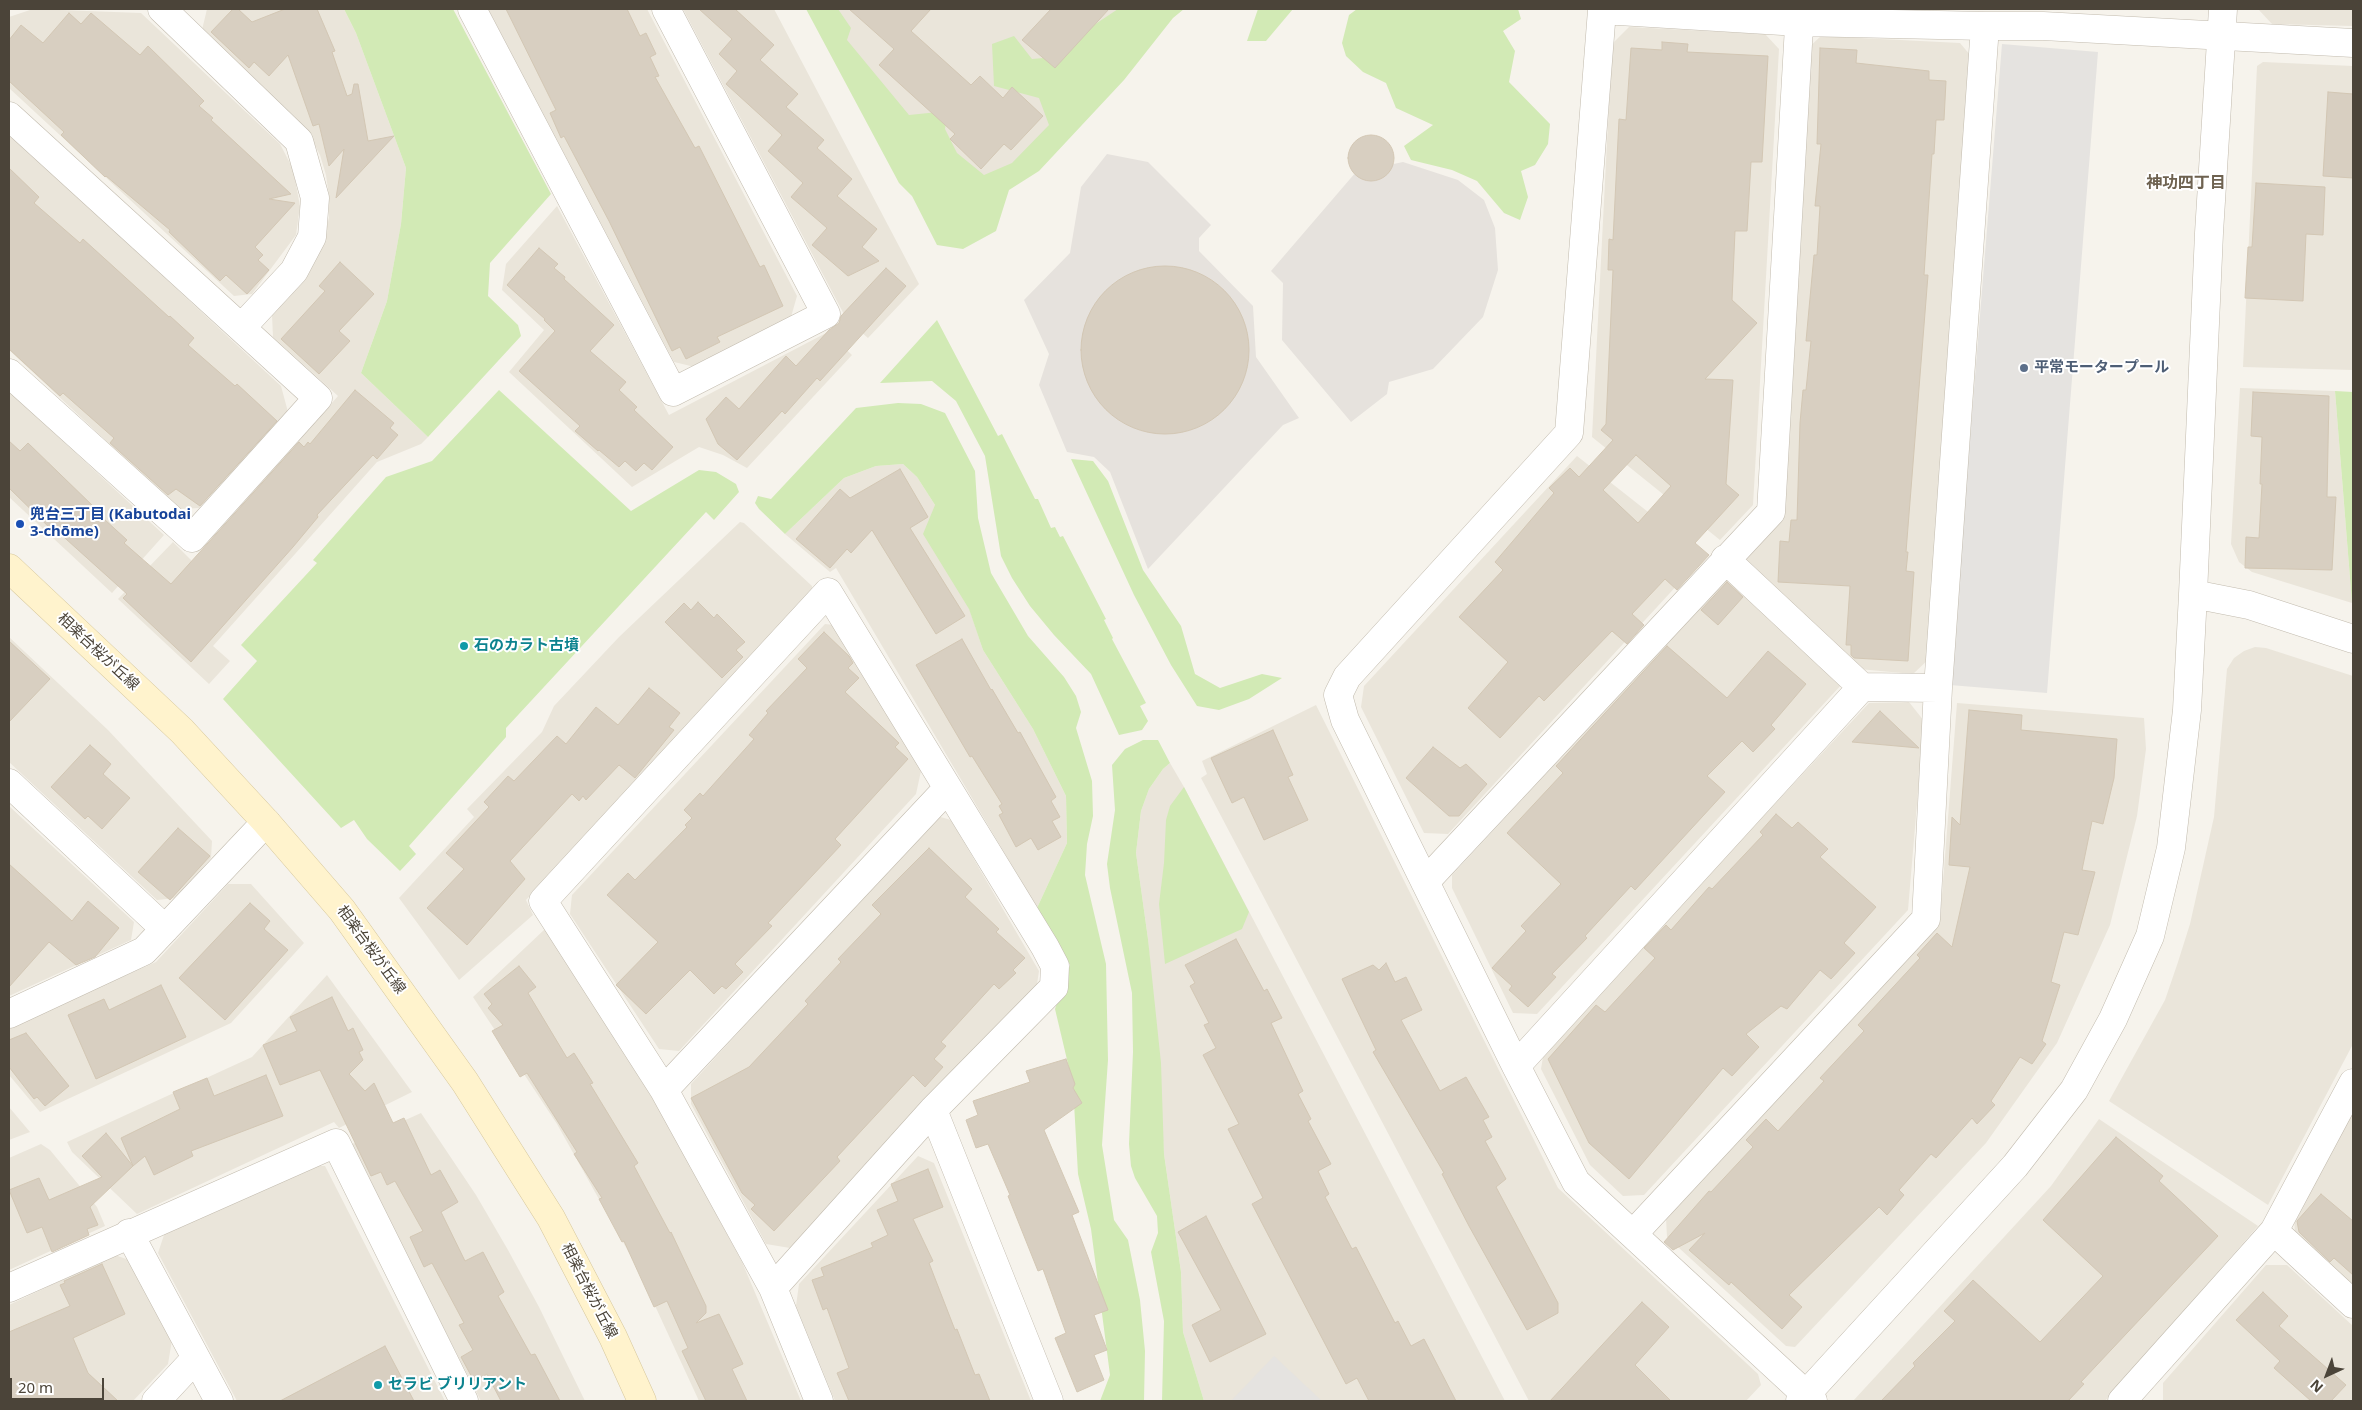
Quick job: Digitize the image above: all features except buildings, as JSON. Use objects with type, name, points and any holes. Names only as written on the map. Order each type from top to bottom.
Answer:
[{"type":"main road","name":"相楽台桜が丘線","points":[[9,568],[182,730],[266,822],[342,910],[465,1082],[551,1218],[613,1337],[642,1401]]},
{"type":"street","points":[[162,9],[299,141],[315,198],[312,237],[294,271],[242,327]]},
{"type":"street","points":[[472,9],[673,392],[826,314],[666,9]]},
{"type":"street","points":[[2222,22],[2209,233],[2187,710],[2171,848],[2150,936],[2113,1019],[2074,1090],[2015,1166],[1806,1399],[1576,1182],[1516,1066],[1345,720],[1338,695],[1347,677],[1569,434],[1602,10],[1799,15],[1985,26],[2043,17],[2222,22],[2353,43]]},
{"type":"street","points":[[1425,882],[1724,559],[1771,512],[1799,15]]},
{"type":"street","points":[[1633,1234],[1926,919],[1938,688],[1985,26]]},
{"type":"street","points":[[9,116],[318,398],[192,538],[9,373]]},
{"type":"street","points":[[1724,559],[1862,687],[1938,688]]},
{"type":"street","points":[[773,1288],[933,1110],[1054,986],[1055,966],[1045,947],[828,592],[543,901],[664,1090],[773,1288],[819,1401]]},
{"type":"street","points":[[2193,594],[2249,605],[2353,639]]},
{"type":"street","points":[[1516,1066],[1862,687]]},
{"type":"street","points":[[9,784],[165,930]]},
{"type":"street","points":[[664,1090],[947,789]]},
{"type":"street","points":[[9,1014],[144,951],[266,822]]},
{"type":"street","points":[[2131,1398],[2274,1231],[2353,1083]]},
{"type":"street","points":[[933,1110],[1049,1401]]},
{"type":"street","points":[[9,1288],[130,1232],[336,1143],[464,1401]]},
{"type":"street","points":[[2274,1231],[2353,1304]]},
{"type":"street","points":[[130,1232],[219,1401]]},
{"type":"street","points":[[156,1401],[196,1359]]},
{"type":"shaded area","points":[[33,9],[141,13],[280,144],[293,169],[300,206],[296,235],[252,294],[234,296],[9,88],[9,17]]},
{"type":"shaded area","points":[[207,9],[344,9],[356,33],[406,168],[401,224],[387,301],[361,373],[428,437],[421,444],[377,462],[213,646],[230,661],[209,684],[118,599],[173,542],[192,561],[338,396],[273,337],[272,315],[310,271],[325,236],[329,217],[329,196],[326,175],[320,155],[310,136],[298,120],[202,30]]},
{"type":"shaded area","points":[[488,9],[647,9],[797,296],[791,317],[695,367],[674,362]]},
{"type":"shaded area","points":[[683,9],[774,9],[919,284],[868,338],[847,320]]},
{"type":"shaded area","points":[[816,9],[1174,9],[986,212]]},
{"type":"shaded area","points":[[2258,9],[2353,9],[2353,26],[2272,24]]},
{"type":"shaded area","points":[[1629,27],[1765,34],[1779,49],[1753,505],[1720,540],[1592,437],[1612,44]]},
{"type":"shaded area","points":[[1821,36],[1960,43],[1976,62],[1930,658],[1913,674],[1859,669],[1742,559],[1783,515],[1806,50]]},
{"type":"shaded area","name":"平常モータープール","points":[[2002,44],[2098,52],[2047,693],[1950,685]]},
{"type":"shaded area","points":[[2263,62],[2353,66],[2353,370],[2243,367],[2257,66]]},
{"type":"shaded area","points":[[9,133],[281,386],[288,412],[199,508],[179,509],[9,350]]},
{"type":"shaded area","points":[[1107,154],[1148,162],[1211,225],[1199,238],[1199,251],[1253,306],[1256,357],[1299,418],[1283,425],[1148,569],[1110,472],[1094,457],[1067,452],[1039,385],[1049,354],[1024,300],[1070,253],[1081,187]]},
{"type":"shaded area","points":[[1403,162],[1458,180],[1484,200],[1495,228],[1498,270],[1483,317],[1433,369],[1389,382],[1387,394],[1351,422],[1282,340],[1283,283],[1271,271],[1356,172]]},
{"type":"shaded area","points":[[557,206],[669,415],[828,332],[852,355],[747,468],[723,455],[699,447],[632,487],[509,372],[544,330],[502,290],[506,264]]},
{"type":"shaded area","points":[[2240,388],[2335,391],[2352,603],[2252,572],[2239,562],[2231,544]]},
{"type":"shaded area","points":[[9,391],[164,535],[112,593],[9,497]]},
{"type":"shaded area","points":[[1577,456],[1704,556],[1448,834],[1424,833],[1361,707],[1364,686]]},
{"type":"shaded area","points":[[903,464],[917,477],[935,505],[983,650],[1033,729],[1066,796],[1067,843],[1037,908],[836,568],[830,572],[785,534],[844,478],[876,466]]},
{"type":"shaded area","points":[[740,522],[744,523],[812,586],[812,592],[526,900],[533,915],[459,980],[399,898],[474,817],[467,809],[542,732],[554,706],[619,637]]},
{"type":"shaded area","points":[[1730,576],[1843,683],[1537,1014],[1513,1013],[1452,888],[1452,875]]},
{"type":"shaded area","points":[[825,624],[834,625],[921,771],[916,794],[679,1051],[659,1049],[570,914],[572,895]]},
{"type":"shaded area","points":[[9,637],[108,730],[212,841],[211,858],[176,898],[157,900],[9,762]]},
{"type":"shaded area","points":[[2255,647],[2266,648],[2353,676],[2353,1044],[2268,1205],[2109,1101],[2165,1000],[2178,962],[2190,924],[2214,817],[2227,669],[2234,658],[2244,651]]},
{"type":"shaded area","points":[[1909,702],[1924,721],[1908,910],[1644,1195],[1623,1196],[1590,1165],[1541,1069],[1544,1051],[1869,703]]},
{"type":"shaded area","points":[[1957,703],[2144,718],[2146,749],[2137,816],[2110,925],[2057,1043],[1986,1143],[1795,1347],[1786,1346],[1667,1237],[1666,1218],[1940,920]]},
{"type":"shaded area","points":[[1316,705],[1558,1188],[1758,1374],[1761,1385],[1746,1401],[1529,1401],[1201,778],[1207,774],[1202,761]]},
{"type":"shaded area","points":[[1170,763],[1505,1401],[1204,1401],[1183,1332],[1181,1272],[1164,1154],[1148,939],[1136,853],[1141,811],[1149,789],[1163,769]]},
{"type":"shaded area","points":[[9,806],[134,922],[131,940],[9,996]]},
{"type":"shaded area","points":[[937,816],[951,820],[1039,971],[1037,984],[790,1248],[766,1244],[691,1104],[691,1084]]},
{"type":"shaded area","points":[[228,884],[251,884],[304,943],[231,1023],[40,1112],[9,1075],[9,1027],[156,962]]},
{"type":"shaded area","points":[[545,929],[657,1105],[742,1262],[801,1401],[699,1401],[638,1269],[557,1124],[473,997]]},
{"type":"shaded area","points":[[327,975],[412,1092],[339,1128],[334,1122],[137,1214],[72,1152],[67,1142],[252,1057]]},
{"type":"shaded area","points":[[2353,1105],[2353,1288],[2295,1235],[2294,1215]]},
{"type":"shaded area","points":[[9,1107],[30,1132],[9,1140]]},
{"type":"shaded area","points":[[421,1113],[476,1195],[508,1250],[539,1307],[585,1401],[481,1401],[350,1145]]},
{"type":"shaded area","points":[[2099,1119],[2258,1226],[2105,1401],[1853,1401],[2051,1186]]},
{"type":"shaded area","points":[[41,1144],[50,1150],[97,1207],[105,1226],[9,1270],[9,1158]]},
{"type":"shaded area","points":[[918,1156],[934,1163],[1031,1401],[835,1401],[796,1306],[799,1284]]},
{"type":"shaded area","points":[[309,1166],[325,1166],[445,1401],[237,1401],[158,1253],[165,1232]]},
{"type":"shaded area","points":[[115,1255],[129,1260],[172,1340],[168,1364],[133,1401],[9,1401],[9,1305]]},
{"type":"shaded area","points":[[2266,1265],[2287,1265],[2353,1326],[2353,1401],[2163,1401],[2163,1383]]},
{"type":"shaded area","points":[[1274,1356],[1322,1401],[1231,1401]]},
{"type":"green space","points":[[344,9],[453,9],[551,194],[490,263],[488,296],[518,325],[521,336],[428,437],[361,373],[387,301],[401,224],[406,168],[356,33]]},
{"type":"green space","points":[[806,9],[838,9],[851,28],[847,40],[909,115],[948,111],[945,129],[957,153],[984,175],[1012,163],[1049,125],[1039,98],[994,86],[992,44],[1014,36],[1032,59],[1066,56],[1088,29],[1118,9],[1184,9],[1173,18],[1124,80],[1039,171],[1009,190],[996,231],[963,249],[937,245],[912,196],[899,183]]},
{"type":"green space","points":[[1258,9],[1293,9],[1266,41],[1247,41]]},
{"type":"green space","points":[[1357,9],[1518,9],[1521,19],[1503,31],[1515,51],[1509,82],[1550,124],[1548,144],[1535,165],[1521,171],[1528,197],[1520,220],[1504,213],[1477,181],[1452,170],[1411,160],[1404,146],[1433,125],[1396,108],[1386,83],[1363,72],[1346,56],[1342,43],[1349,15]]},
{"type":"green space","points":[[937,320],[998,436],[1002,434],[1035,499],[1038,499],[1051,528],[1055,527],[1060,537],[1063,536],[1106,619],[1104,620],[1112,639],[1146,703],[1140,706],[1148,721],[1142,730],[1119,735],[1091,674],[1030,606],[1012,578],[1001,556],[985,456],[956,401],[932,381],[880,383]]},
{"type":"green space","points":[[499,390],[631,511],[699,470],[716,472],[736,484],[739,492],[714,520],[706,512],[506,728],[506,737],[409,846],[416,854],[400,871],[367,839],[354,820],[341,828],[223,699],[257,661],[241,645],[317,563],[313,560],[386,477],[432,461]]},
{"type":"green space","points":[[2335,391],[2353,392],[2353,603],[2352,603]]},
{"type":"green space","points":[[898,403],[921,404],[945,413],[975,471],[978,518],[991,573],[1028,636],[1064,677],[1076,696],[1081,712],[1076,728],[1092,781],[1093,816],[1087,844],[1085,875],[1106,964],[1108,1060],[1102,1145],[1114,1220],[1128,1240],[1140,1300],[1145,1351],[1144,1401],[1100,1401],[1110,1375],[1091,1229],[1078,1174],[1073,1085],[1055,1009],[1070,965],[1037,908],[1067,843],[1066,796],[1033,729],[983,650],[969,609],[923,534],[935,505],[917,477],[903,464],[876,466],[844,478],[785,534],[755,503],[758,496],[771,499],[856,408]]},
{"type":"green space","points":[[1071,459],[1093,461],[1108,481],[1143,570],[1181,626],[1195,674],[1220,688],[1262,674],[1282,678],[1249,699],[1219,710],[1197,706],[1171,665],[1134,595]]},
{"type":"green space","points":[[1143,740],[1158,740],[1170,763],[1163,769],[1149,789],[1141,811],[1136,853],[1148,939],[1161,1063],[1164,1154],[1181,1272],[1183,1332],[1204,1401],[1162,1401],[1164,1321],[1151,1252],[1158,1233],[1157,1216],[1135,1178],[1131,1166],[1129,1144],[1133,1052],[1132,993],[1110,888],[1107,864],[1115,810],[1112,765],[1125,749]]},
{"type":"green space","points":[[1184,787],[1249,912],[1242,929],[1165,964],[1159,904],[1164,863],[1166,820],[1170,806]]},
{"type":"place","name":"平常モータープール","points":[[2024,368]]},
{"type":"place","name":"兜台三丁目 (Kabutodai 3-chōme)","points":[[20,524]]},
{"type":"place","name":"石のカラト古墳","points":[[464,646]]},
{"type":"place","name":"セラビ ブリリアント","points":[[378,1385]]},
{"type":"district","name":"神功四丁目","points":[[2186,183]]}]
